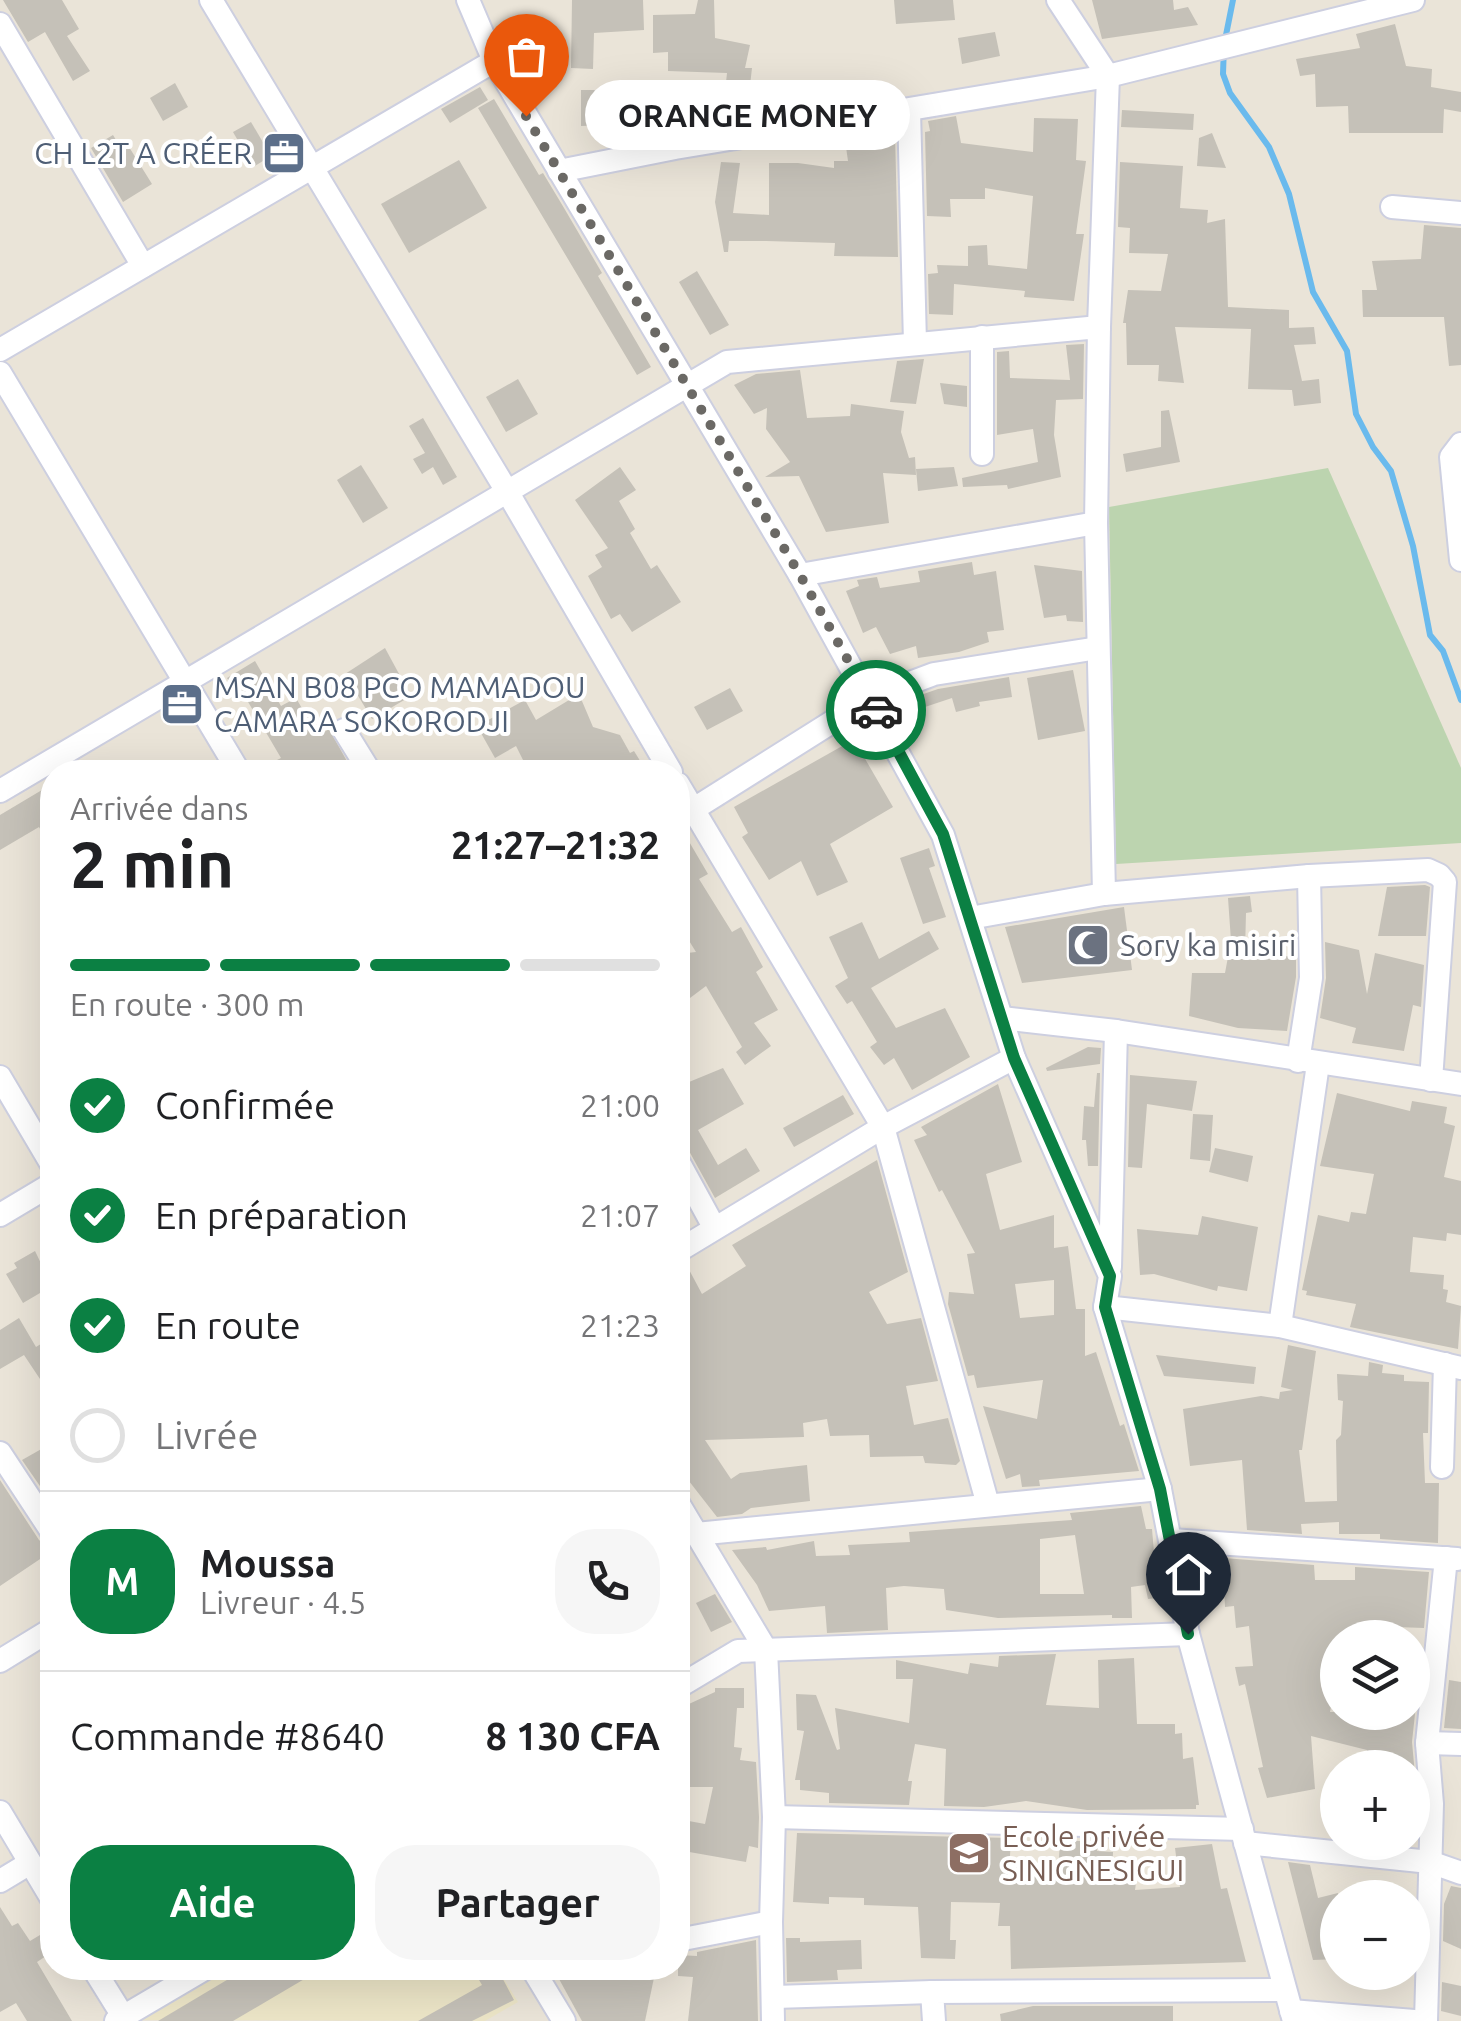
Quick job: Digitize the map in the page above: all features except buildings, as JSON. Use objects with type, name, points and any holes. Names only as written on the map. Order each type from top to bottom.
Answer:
[{"type":"street","points":[[211,0],[664,760]]},
{"type":"street","points":[[468,0],[494,61],[800,575],[943,834],[1014,1058],[1110,1276]]},
{"type":"street","points":[[1058,0],[1108,76],[1098,326],[1096,523],[1104,894]]},
{"type":"street","points":[[559,171],[1108,76],[1413,0]]},
{"type":"street","points":[[0,24],[143,266]]},
{"type":"street","points":[[0,350],[494,61]]},
{"type":"street","points":[[909,110],[914,343]]},
{"type":"street","points":[[1392,206],[1461,213]]},
{"type":"street","points":[[53,760],[727,362],[1098,326]]},
{"type":"street","points":[[982,337],[982,454]]},
{"type":"street","points":[[0,374],[232,760]]},
{"type":"street","points":[[1461,444],[1451,457],[1461,560]]},
{"type":"street","points":[[800,575],[1096,523]]},
{"type":"street","points":[[690,811],[870,698],[934,674],[1098,648]]},
{"type":"street","points":[[344,730],[363,760]]},
{"type":"street","points":[[0,791],[40,767]]},
{"type":"street","points":[[690,822],[884,1126],[988,1505]]},
{"type":"street","points":[[970,918],[1104,894],[1428,870],[1439,874],[1444,882],[1432,1080]]},
{"type":"street","points":[[1280,1326],[1308,1062],[1310,876]]},
{"type":"street","points":[[1002,1018],[1116,1031],[1461,1084]]},
{"type":"street","points":[[1116,1031],[1110,1276],[1105,1307],[1160,1489],[1188,1634],[1289,2007]]},
{"type":"street","points":[[690,1243],[884,1126],[1014,1058]]},
{"type":"street","points":[[0,1077],[40,1145]]},
{"type":"street","points":[[690,1183],[714,1227]]},
{"type":"street","points":[[0,1215],[40,1191]]},
{"type":"street","points":[[1105,1307],[1280,1326],[1453,1366],[1442,1467]]},
{"type":"street","points":[[0,1453],[40,1514]]},
{"type":"street","points":[[696,1534],[1160,1489]]},
{"type":"street","points":[[690,1524],[766,1650],[774,1817],[773,2021]]},
{"type":"street","points":[[1171,1540],[1453,1559],[1427,1743],[1432,1804],[1426,2021]]},
{"type":"street","points":[[690,1680],[738,1650],[1188,1634]]},
{"type":"street","points":[[0,1661],[40,1636]]},
{"type":"street","points":[[1427,1743],[1461,1744]]},
{"type":"street","points":[[0,1812],[40,1879]]},
{"type":"street","points":[[774,1817],[1244,1836],[1430,1862],[1461,1873]]},
{"type":"street","points":[[0,1881],[30,1862]]},
{"type":"street","points":[[690,1938],[771,1922]]},
{"type":"street","points":[[100,1980],[122,2020],[187,1980]]},
{"type":"street","points":[[539,1980],[564,2021]]},
{"type":"street","points":[[775,1996],[932,1992],[1289,2007],[1414,2021]]},
{"type":"street","points":[[932,1992],[934,2021]]},
{"type":"shaded area","points":[[209,1980],[504,1980],[518,2002],[485,2021],[141,2020]]},
{"type":"green space","points":[[1328,468],[1461,768],[1461,843],[1116,864],[1109,507]]},
{"type":"waterway","points":[[1233,0],[1223,74],[1230,93],[1269,147],[1289,194],[1313,292],[1347,351],[1356,414],[1391,471],[1413,546],[1430,635],[1443,651],[1461,700]]},
{"type":"way so far","points":[[526,116],[800,575],[876,710]]},
{"type":"place","name":"ORANGE MONEY","points":[[526,116]]},
{"type":"place","name":"CH L2T A CRÉER","points":[[284,153]]},
{"type":"place","name":"MSAN B08 PCO MAMADOU CAMARA SOKORODJI","points":[[182,704]]},
{"type":"place","name":"Sory ka misiri","points":[[1088,945]]},
{"type":"place","name":"Ecole privée SINIGNESIGUI","points":[[969,1853]]},
{"type":"route","points":[[876,710],[943,834],[1014,1058],[1110,1276],[1105,1307],[1160,1489],[1188,1634]]}]
